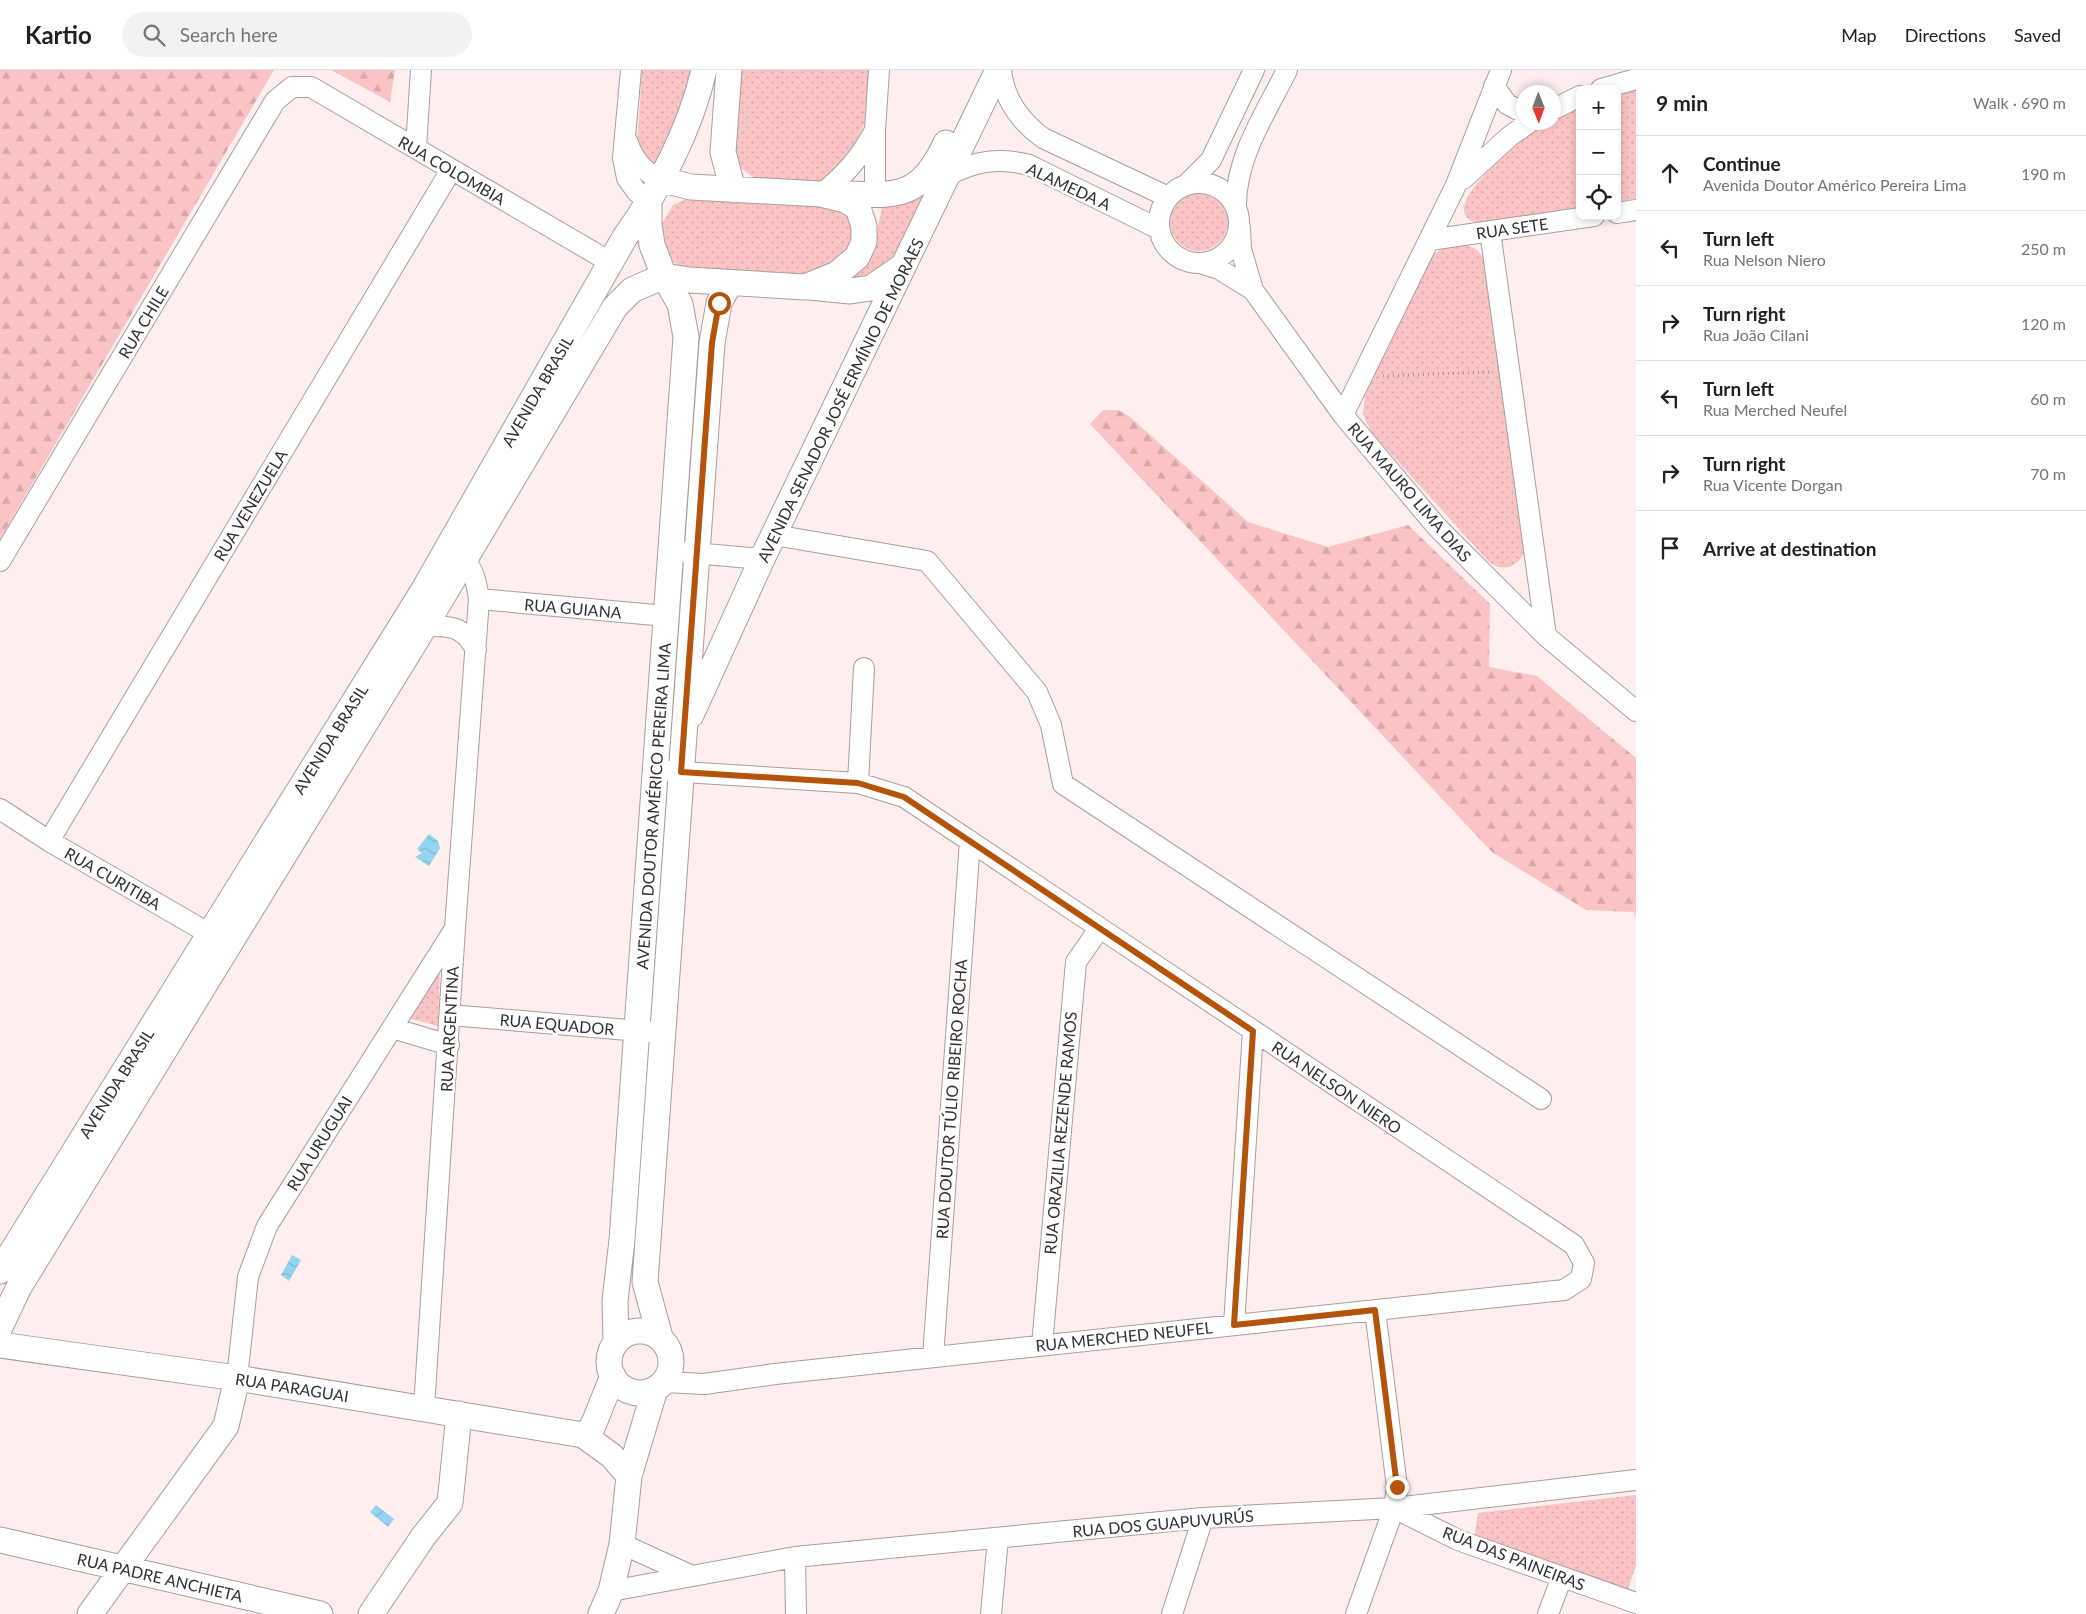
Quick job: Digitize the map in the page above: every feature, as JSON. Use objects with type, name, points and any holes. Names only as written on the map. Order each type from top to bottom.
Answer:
[{"type":"main road","points":[[649,203],[684,130],[704,70]]},
{"type":"main road","points":[[729,70],[723,152],[733,190]]},
{"type":"main road","points":[[659,179],[691,188],[821,194],[895,194],[918,185],[935,167],[979,70]]},
{"type":"main road","name":"AVENIDA SENADOR JOSÉ ERMÍNIO DE MORAES","points":[[684,731],[762,559],[999,70]]},
{"type":"main road","points":[[821,194],[846,200],[858,208],[864,226],[864,242]]},
{"type":"main road","points":[[805,286],[837,274],[858,257],[872,220],[875,194]]},
{"type":"main road","name":"AVENIDA BRASIL","points":[[0,1327],[19,1287],[218,939],[456,553],[540,410],[610,262],[649,203]]},
{"type":"main road","name":"AVENIDA DOUTOR AMÉRICO PEREIRA LIMA","points":[[616,1342],[615,1301],[622,1240],[686,337],[680,304],[664,276],[652,245],[649,203]]},
{"type":"main road","points":[[664,276],[730,283],[805,286],[850,291],[871,288],[906,264]]},
{"type":"main road","name":"AVENIDA BRASIL","points":[[540,410],[615,307],[632,290],[664,276]]},
{"type":"main road","name":"AVENIDA DOUTOR AMÉRICO PEREIRA LIMA","points":[[660,1337],[645,1282],[712,343],[719,303],[730,283]]},
{"type":"main road","points":[[676,471],[702,473]]},
{"type":"main road","name":"AVENIDA BRASIL","points":[[0,1271],[424,626],[456,553]]},
{"type":"main road","points":[[601,1614],[611,1591],[622,1544],[629,1476],[660,1386],[671,1371],[671,1356],[668,1347],[660,1337],[650,1332],[638,1330],[626,1334],[616,1342],[610,1352],[609,1365],[612,1376],[620,1386],[631,1392],[644,1393],[660,1386]]},
{"type":"main road","name":"RUA PARAGUAI","points":[[0,1345],[237,1378],[582,1435],[612,1456],[629,1476]]},
{"type":"main road","points":[[582,1435],[592,1428],[612,1376]]},
{"type":"main road","points":[[90,1614],[226,1426],[237,1378]]},
{"type":"main road","points":[[371,1614],[423,1536],[450,1503],[459,1414]]},
{"type":"main road","name":"RUA PADRE ANCHIETA","points":[[0,1540],[320,1614]]},
{"type":"street","points":[[416,148],[421,70]]},
{"type":"street","points":[[631,70],[623,158],[626,178],[649,203]]},
{"type":"street","points":[[875,194],[875,130],[879,70]]},
{"type":"street","name":"ALAMEDA A","points":[[999,70],[1012,106],[1021,118],[1037,133],[1168,197]]},
{"type":"street","points":[[1253,290],[1237,278],[1200,263],[1178,257],[1163,240],[1159,229],[1162,206],[1168,197],[1177,189],[1187,184],[1211,160],[1254,70]]},
{"type":"street","points":[[1253,290],[1240,249],[1236,189],[1243,158],[1287,70]]},
{"type":"street","points":[[1497,78],[1507,104],[1516,109]]},
{"type":"street","points":[[1343,416],[1456,185],[1497,78]]},
{"type":"street","points":[[1615,85],[1636,79]]},
{"type":"street","name":"RUA COLOMBIA","points":[[292,87],[310,87],[610,262]]},
{"type":"street","name":"RUA CHILE","points":[[0,561],[275,101],[292,87]]},
{"type":"street","points":[[1561,106],[1576,98]]},
{"type":"street","points":[[821,194],[843,177],[862,155],[875,130]]},
{"type":"street","points":[[1456,185],[1482,159],[1519,130]]},
{"type":"street","points":[[626,140],[639,166],[659,179]]},
{"type":"street","name":"ALAMEDA A","points":[[947,176],[973,164],[1001,160],[1016,161],[1029,165],[1159,229]]},
{"type":"street","name":"RUA VENEZUELA","points":[[49,841],[451,170]]},
{"type":"street","points":[[1187,184],[1210,184],[1225,192],[1236,205]]},
{"type":"street","points":[[1621,212],[1636,210]]},
{"type":"street","name":"RUA SETE","points":[[1430,240],[1576,219]]},
{"type":"street","points":[[1200,263],[1212,261],[1231,248],[1240,228]]},
{"type":"street","points":[[1490,231],[1546,636]]},
{"type":"street","name":"RUA MAURO LIMA DIAS","points":[[1253,290],[1343,416],[1437,527],[1546,636],[1636,711]]},
{"type":"street","points":[[681,401],[707,403]]},
{"type":"street","points":[[774,534],[927,561],[1037,692],[1051,725],[1063,784],[1541,1100]]},
{"type":"street","points":[[671,551],[762,559]]},
{"type":"street","name":"RUA ARGENTINA","points":[[424,1408],[449,1045],[455,928],[479,599],[476,577],[456,553]]},
{"type":"street","name":"RUA GUIANA","points":[[479,599],[666,616]]},
{"type":"street","points":[[424,626],[460,630],[470,638],[476,650]]},
{"type":"street","points":[[858,783],[864,668]]},
{"type":"street","name":"RUA NELSON NIERO","points":[[655,770],[858,783],[904,797],[1574,1245],[1584,1263],[1581,1279]]},
{"type":"street","name":"RUA CURITIBA","points":[[0,809],[49,841],[218,939]]},
{"type":"street","name":"RUA DOUTOR TÚLIO RIBEIRO ROCHA","points":[[933,1357],[970,842]]},
{"type":"street","name":"RUA URUGUAI","points":[[237,1378],[248,1277],[267,1226],[455,928]]},
{"type":"street","name":"RUA ORAZILIA REZENDE RAMOS","points":[[1042,1345],[1076,962],[1099,929]]},
{"type":"street","name":"RUA EQUADOR","points":[[450,1015],[664,1033]]},
{"type":"street","points":[[392,1028],[449,1045]]},
{"type":"street","points":[[1234,1325],[1253,1031]]},
{"type":"street","name":"RUA MERCHED NEUFEL","points":[[660,1386],[704,1384],[774,1374],[1564,1290],[1581,1279]]},
{"type":"street","points":[[1356,1614],[1394,1508],[1397,1487],[1375,1310]]},
{"type":"street","name":"RUA DOS GUAPUVURÚS","points":[[611,1591],[795,1557],[1203,1518],[1394,1508],[1636,1480]]},
{"type":"street","name":"RUA DAS PAINEIRAS","points":[[1394,1508],[1458,1540],[1636,1603]]},
{"type":"street","points":[[1172,1614],[1203,1518]]},
{"type":"street","points":[[990,1614],[998,1538]]},
{"type":"street","points":[[622,1544],[690,1575]]},
{"type":"street","points":[[795,1557],[796,1614]]},
{"type":"street","points":[[1548,1614],[1562,1577]]},
{"type":"path","points":[[1362,376],[1510,372]]},
{"type":"green space","points":[[0,70],[274,70],[0,539]]},
{"type":"green space","points":[[331,70],[395,70],[390,102]]},
{"type":"green space","points":[[642,70],[697,70],[689,98],[654,167],[637,146]]},
{"type":"green space","points":[[735,70],[870,70],[867,116],[854,150],[839,169],[817,183],[761,183],[741,168],[730,146]]},
{"type":"green space","points":[[1636,89],[1636,199],[1621,201],[1621,130],[1621,93]]},
{"type":"green space","points":[[1576,109],[1576,209],[1478,223],[1466,217],[1464,207],[1470,194],[1493,166],[1537,130],[1561,130],[1561,116]]},
{"type":"green space","points":[[935,180],[907,244],[879,275],[843,284],[875,242],[882,207],[912,200]]},
{"type":"green space","points":[[1199,193],[1210,195],[1223,206],[1228,222],[1226,233],[1215,246],[1199,251],[1188,249],[1175,238],[1170,222],[1172,211],[1183,198]]},
{"type":"green space","points":[[692,196],[832,203],[857,221],[852,253],[808,274],[680,267],[666,256],[661,225],[673,205]]},
{"type":"green space","points":[[1464,244],[1476,249],[1484,258],[1525,551],[1519,561],[1505,568],[1489,562],[1371,432],[1363,414],[1365,395],[1426,264],[1438,251]]},
{"type":"green space","points":[[1103,410],[1118,410],[1129,416],[1248,522],[1328,547],[1408,525],[1490,604],[1489,667],[1537,676],[1636,758],[1636,917],[1634,912],[1586,910],[1492,852],[1090,424]]},
{"type":"green space","points":[[440,967],[438,1026],[405,1017]]},
{"type":"green space","points":[[1636,1495],[1636,1565],[1628,1589],[1474,1539],[1478,1513]]},
{"type":"water","points":[[429,834],[438,841],[440,848],[429,866],[415,857],[422,853],[417,849]]},
{"type":"water","points":[[292,1255],[301,1260],[289,1281],[281,1275]]},
{"type":"water","points":[[376,1505],[394,1519],[388,1527],[370,1512]]},
{"type":"route","points":[[719,303],[712,343],[681,772],[858,783],[904,797],[1253,1031],[1234,1325],[1375,1310],[1397,1487]]}]
